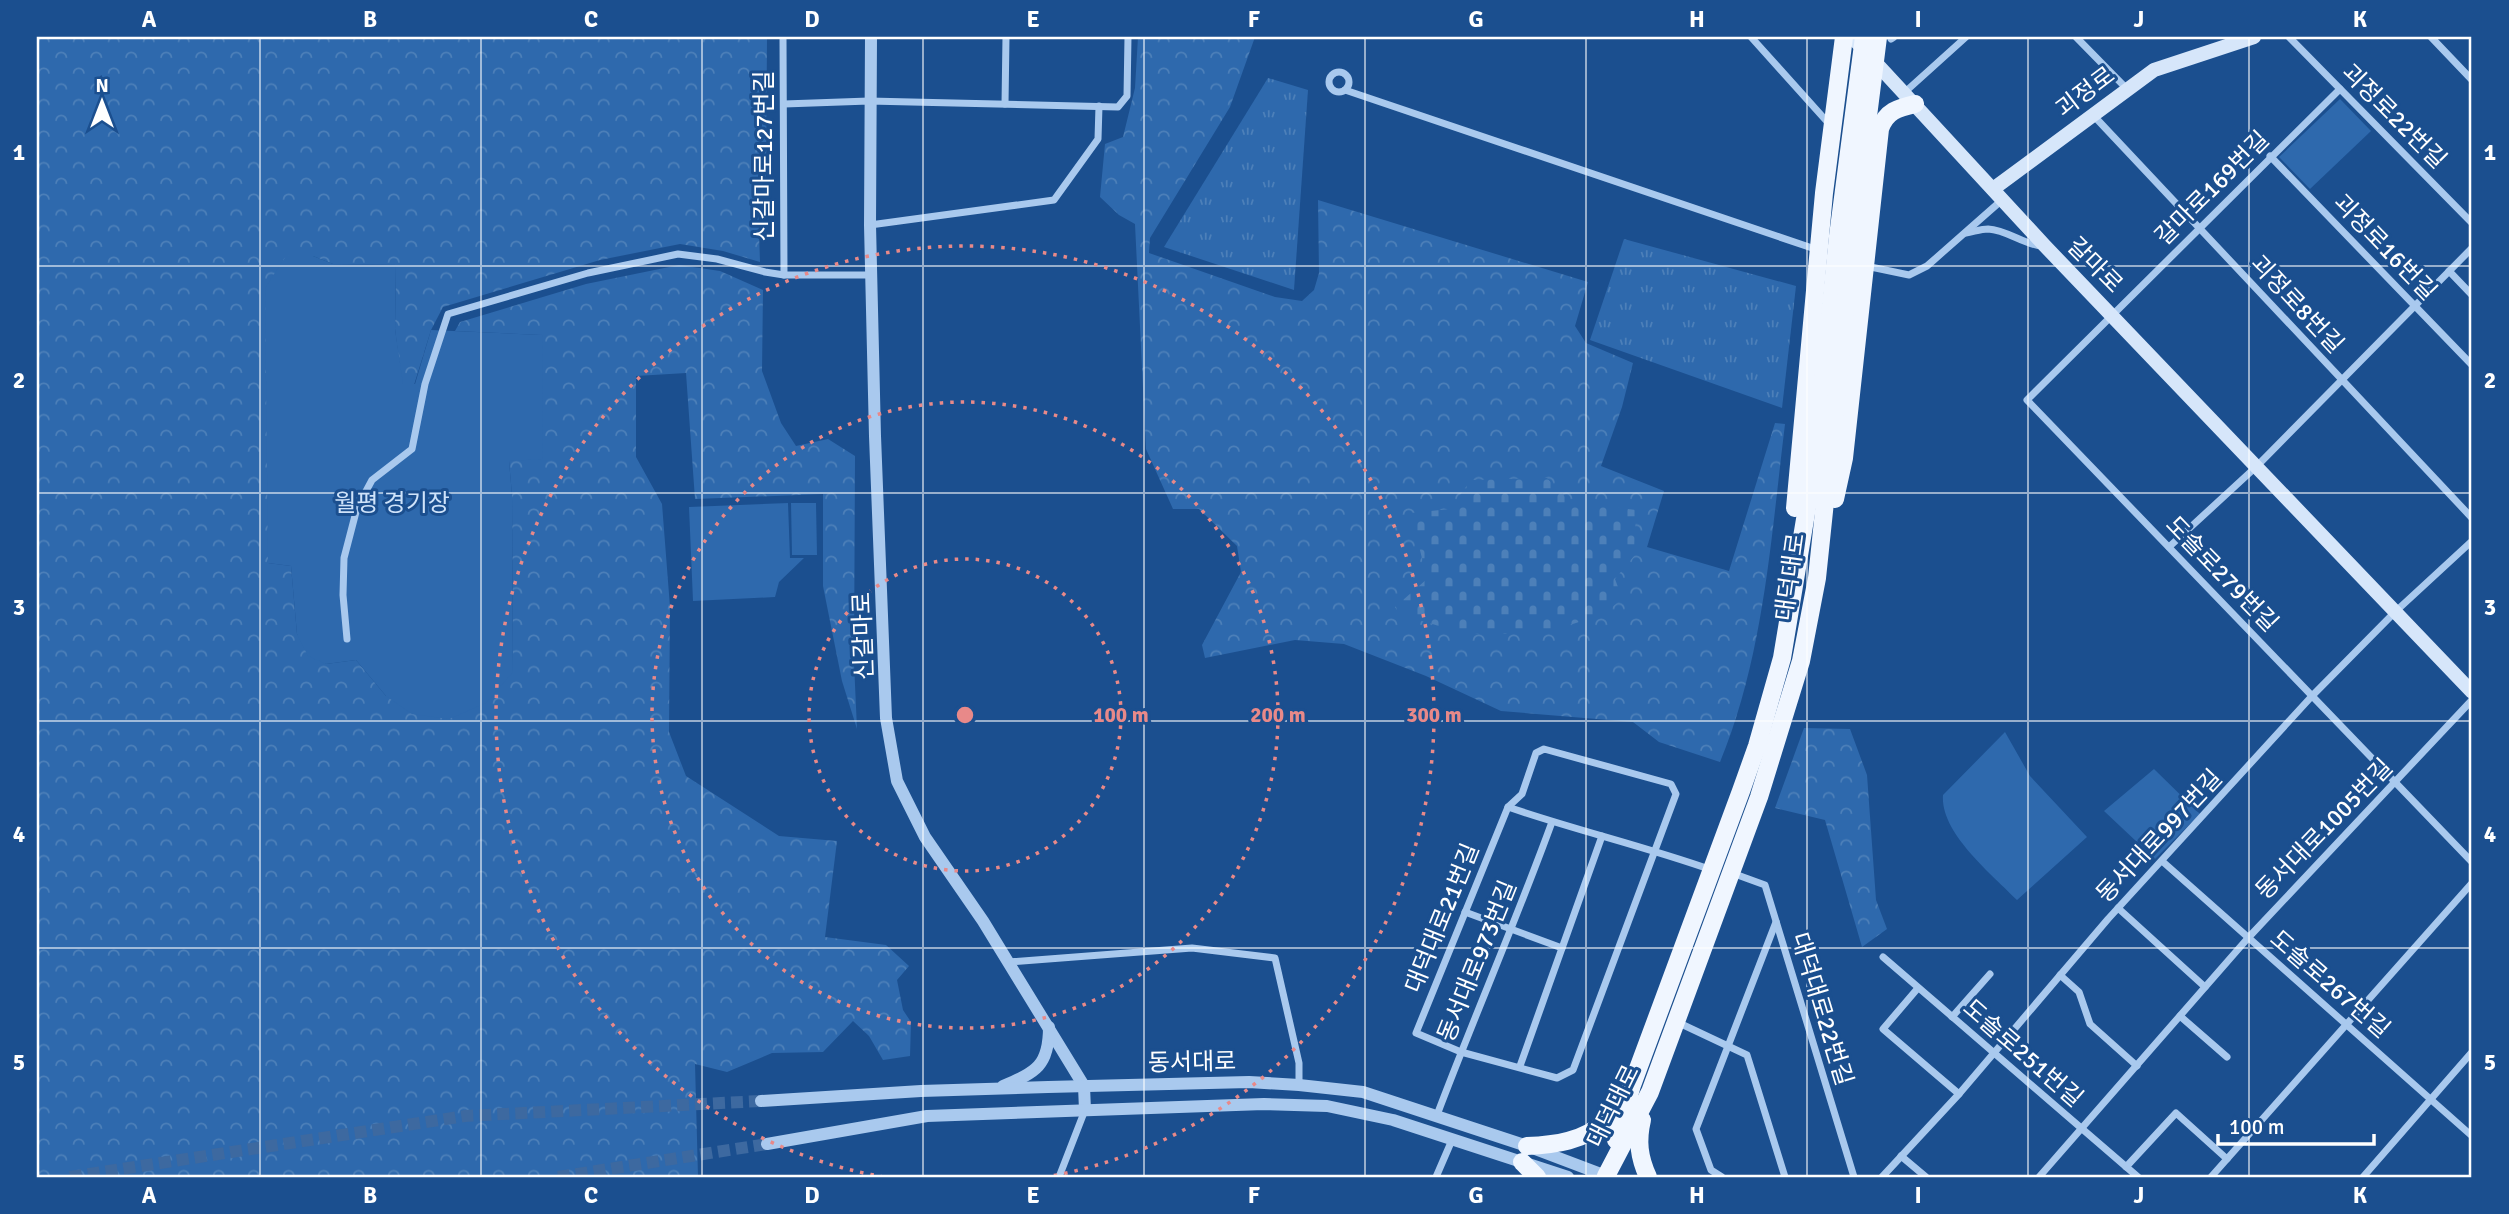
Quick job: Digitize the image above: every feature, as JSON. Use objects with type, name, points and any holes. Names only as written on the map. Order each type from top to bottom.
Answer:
[{"type":"main road","points":[[1823,455],[1824,193],[1844,37]]},
{"type":"main road","name":"갈마로","points":[[1852,37],[2045,246],[2472,692]]},
{"type":"main road","name":"대덕대로","points":[[1607,1177],[1650,1092],[1775,751],[1801,661],[1816,578],[1838,236],[1864,37]]},
{"type":"main road","points":[[1878,66],[1888,37]]},
{"type":"main road","name":"대덕대로","points":[[1607,1177],[1632,1085],[1757,746],[1782,658],[1797,579],[1802,526],[1794,516],[1823,455],[1853,235],[1888,37]]},
{"type":"main road","name":"괴정로","points":[[1997,195],[2154,70],[2254,37]]},
{"type":"main road","points":[[1823,455],[1880,129],[1884,118],[1910,98]]},
{"type":"main road","points":[[1537,1177],[1525,1154],[1558,1145],[1604,1122],[1632,1085]]},
{"type":"main road","points":[[1648,1177],[1637,1139],[1650,1092]]},
{"type":"street","name":"신갈마로127번길","points":[[783,37],[784,275]]},
{"type":"street","name":"신갈마로","points":[[871,37],[871,275],[886,718],[897,781],[925,837],[1009,962],[1084,1086]]},
{"type":"street","points":[[1005,104],[1006,37]]},
{"type":"street","points":[[784,104],[869,101],[1118,107],[1127,96],[1128,37]]},
{"type":"street","points":[[1751,37],[1832,126]]},
{"type":"street","points":[[1910,98],[1966,37]]},
{"type":"street","points":[[2076,37],[2127,89]]},
{"type":"street","name":"괴정로22번길","points":[[2289,37],[2472,223]]},
{"type":"street","points":[[2431,37],[2472,80]]},
{"type":"street","name":"갈마로169번길","points":[[2113,316],[2270,156],[2340,89]]},
{"type":"street","points":[[1345,90],[1878,270],[1909,275],[1927,266],[1965,233],[1997,195]]},
{"type":"street","points":[[870,225],[1054,200],[1098,139],[1099,106]]},
{"type":"street","name":"괴정로8번길","points":[[2093,116],[2472,518]]},
{"type":"street","name":"괴정로16번길","points":[[2270,156],[2472,365]]},
{"type":"street","points":[[1965,233],[1989,229],[2014,236],[2029,244],[2045,246]]},
{"type":"street","points":[[2169,547],[2257,466],[2472,248]]},
{"type":"street","points":[[347,639],[343,595],[344,558],[357,508],[372,480],[412,449],[425,384],[448,314],[589,274],[678,254],[717,258],[784,275],[871,275]]},
{"type":"street","points":[[2449,271],[2472,295]]},
{"type":"street","name":"도솔로279번길","points":[[2113,316],[2027,400],[2472,862]]},
{"type":"street","name":"동서대로997번길","points":[[1882,1177],[1959,1094],[2118,908],[2312,696],[2395,612],[2472,541]]},
{"type":"street","name":"동서대로1005번길","points":[[2039,1177],[2248,937],[2472,700]]},
{"type":"street","name":"대덕대로21번길","points":[[1544,749],[1671,784],[1676,794],[1653,849],[1573,1070],[1558,1078],[1461,1052],[1416,1033],[1508,807],[1522,794],[1536,753],[1544,749]]},
{"type":"street","points":[[1508,807],[1552,822],[1653,849],[1712,871]]},
{"type":"street","name":"동서대로973번길","points":[[1437,1115],[1552,822]]},
{"type":"street","points":[[1520,1066],[1602,836]]},
{"type":"street","name":"도솔로267번길","points":[[2162,861],[2472,1136]]},
{"type":"street","name":"대덕대로22번길","points":[[1732,873],[1765,885],[1854,1177]]},
{"type":"street","points":[[2211,1177],[2472,883]]},
{"type":"street","points":[[2118,908],[2205,987]]},
{"type":"street","points":[[1465,912],[1562,948]]},
{"type":"street","points":[[1722,1177],[1711,1170],[1696,1129],[1776,922]]},
{"type":"street","points":[[1009,962],[1192,948],[1275,958],[1299,1063],[1299,1084]]},
{"type":"street","name":"도솔로251번길","points":[[1882,957],[2138,1177]]},
{"type":"street","points":[[1952,1017],[1990,974]]},
{"type":"street","points":[[2060,975],[2079,992],[2090,1024],[2137,1066]]},
{"type":"street","points":[[1918,988],[1883,1029],[1959,1094]]},
{"type":"street","points":[[2180,1016],[2227,1057]]},
{"type":"street","points":[[1676,1021],[1729,1044],[1747,1055],[1785,1177]]},
{"type":"street","points":[[996,1088],[1029,1075],[1040,1066],[1049,1045],[1049,1027]]},
{"type":"street","points":[[2363,1177],[2472,1052]]},
{"type":"street","name":"동서대로","points":[[761,1101],[996,1088],[1249,1082],[1299,1084],[1363,1092],[1437,1115],[1525,1154],[1568,1177]]},
{"type":"street","points":[[1059,1177],[1085,1110],[1084,1086]]},
{"type":"street","name":"동서대로","points":[[767,1144],[927,1116],[1217,1104],[1327,1106],[1393,1120],[1452,1140],[1525,1154],[1607,1177]]},
{"type":"street","points":[[2126,1167],[2176,1113],[2227,1159]]},
{"type":"street","points":[[1436,1177],[1452,1140]]},
{"type":"street","points":[[1901,1156],[1926,1177]]},
{"type":"green space","points":[[37,37],[767,37],[766,176],[758,202],[760,262],[723,251],[680,244],[600,260],[443,307],[431,330],[414,385],[402,384],[395,329],[396,265],[333,264],[313,256],[268,563],[291,566],[297,634],[326,664],[356,660],[386,696],[513,671],[512,495],[509,461],[541,335],[455,331],[460,322],[586,284],[679,265],[720,271],[763,290],[762,371],[781,423],[796,446],[828,439],[855,456],[854,663],[857,729],[842,681],[823,586],[823,494],[695,499],[686,373],[636,376],[636,457],[662,504],[670,607],[669,732],[686,776],[779,836],[837,841],[825,937],[886,945],[909,966],[897,980],[903,1010],[911,1022],[910,1056],[883,1060],[869,1036],[853,1021],[823,1052],[772,1053],[727,1072],[695,1064],[698,1177],[37,1177]]},
{"type":"green space","points":[[1138,37],[1255,37],[1230,107],[1150,238],[1149,253],[1275,297],[1302,301],[1314,290],[1319,273],[1318,200],[1588,282],[1575,326],[1586,343],[1633,363],[1622,407],[1601,466],[1664,491],[1647,547],[1729,571],[1775,423],[1785,424],[1770,553],[1756,638],[1735,722],[1720,762],[1659,742],[1633,722],[1501,711],[1426,676],[1344,644],[1295,640],[1205,658],[1202,645],[1241,572],[1237,546],[1199,509],[1173,509],[1146,449],[1135,224],[1119,215],[1100,197],[1105,144],[1123,137],[1135,88]]},
{"type":"green space","points":[[1268,78],[1308,90],[1294,290],[1164,247]]},
{"type":"green space","points":[[2340,99],[2371,131],[2310,189],[2279,157]]},
{"type":"green space","points":[[1624,239],[1796,286],[1782,408],[1590,340]]},
{"type":"green space","name":"월평 경기장","points":[[286,256],[313,256],[333,264],[396,265],[395,329],[403,384],[415,384],[431,330],[542,335],[543,459],[509,461],[512,495],[513,672],[486,703],[449,719],[412,714],[386,696],[356,660],[326,664],[308,656],[297,634],[291,566],[268,563],[265,288]]},
{"type":"green space","points":[[1547,478],[1570,502],[1636,510],[1634,556],[1615,579],[1622,598],[1594,617],[1574,624],[1509,634],[1464,632],[1400,615],[1395,607],[1427,579],[1411,513],[1450,509],[1471,480]]},
{"type":"green space","points":[[788,503],[790,558],[804,558],[779,582],[775,597],[693,601],[689,507]]},
{"type":"green space","points":[[791,503],[816,503],[817,555],[792,555]]},
{"type":"green space","points":[[1804,728],[1850,729],[1867,775],[1876,900],[1887,929],[1862,947],[1825,820],[1775,808]]},
{"type":"green space","points":[[2005,732],[2030,776],[2087,837],[2017,900],[1982,866],[1959,838],[1944,809],[1943,795]]},
{"type":"green space","points":[[2154,769],[2200,814],[2155,859],[2104,811]]},
{"type":"tunnel","points":[[70,1177],[465,1116],[761,1101]]},
{"type":"tunnel","points":[[558,1177],[767,1144]]}]
